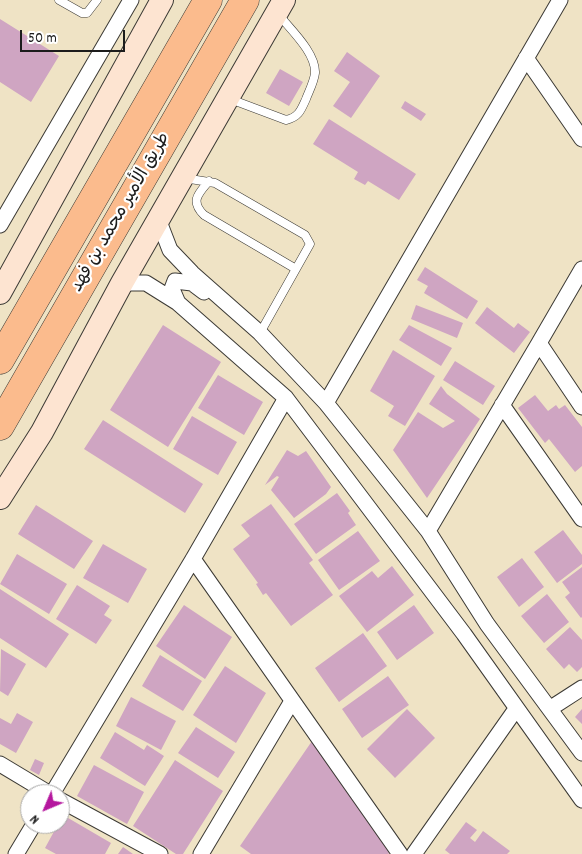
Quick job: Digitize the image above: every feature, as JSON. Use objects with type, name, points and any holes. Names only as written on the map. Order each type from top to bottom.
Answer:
[{"type":"highway","name":"طريق الأمير محمد بن فهد","points":[[0,360],[208,0]]},
{"type":"highway","name":"طريق الأمير محمد بن فهد","points":[[0,426],[245,0]]},
{"type":"main road","points":[[0,293],[162,0]]},
{"type":"main road","points":[[0,498],[42,432],[122,283],[281,6]]},
{"type":"street","points":[[0,225],[131,0]]},
{"type":"street","points":[[326,403],[560,0]]},
{"type":"street","points":[[526,58],[582,139]]},
{"type":"street","points":[[158,219],[170,250],[192,273],[260,333],[326,403],[428,531],[487,624],[551,708],[582,753]]},
{"type":"street","points":[[428,531],[582,269]]},
{"type":"street","points":[[178,303],[172,289],[175,281],[192,283],[260,333]]},
{"type":"street","points":[[122,283],[146,283],[178,303],[286,398],[464,634],[582,800]]},
{"type":"street","points":[[539,342],[582,407]]},
{"type":"street","points":[[57,784],[193,559],[286,398]]},
{"type":"street","points":[[502,405],[582,519]]},
{"type":"street","points":[[193,559],[400,854]]},
{"type":"street","points":[[551,708],[582,688]]},
{"type":"street","points":[[201,854],[292,701]]},
{"type":"street","points":[[414,854],[516,709]]},
{"type":"street","points":[[0,764],[34,784]]},
{"type":"street","points":[[70,805],[160,854]]},
{"type":"street","points":[[16,854],[28,834]]},
{"type":"lane","points":[[59,0],[82,13],[87,13],[91,10],[97,0]]},
{"type":"lane","points":[[228,98],[286,120],[294,118],[300,113],[315,75],[314,66],[310,55],[281,6]]},
{"type":"lane","points":[[182,178],[209,181],[305,235],[310,244],[260,333]]},
{"type":"lane","points":[[209,181],[196,201],[197,208],[204,215],[296,269]]},
{"type":"building","points":[[0,19],[59,56],[31,102],[0,82]]},
{"type":"building","points":[[347,52],[380,76],[351,118],[333,106],[350,82],[334,71]]},
{"type":"building","points":[[280,69],[303,82],[289,106],[266,93]]},
{"type":"building","points":[[405,101],[426,114],[421,121],[401,108]]},
{"type":"building","points":[[329,119],[416,174],[399,200],[368,181],[365,185],[354,179],[358,172],[313,144]]},
{"type":"building","points":[[425,267],[478,301],[467,319],[424,293],[428,286],[417,280]]},
{"type":"building","points":[[416,305],[463,323],[457,338],[411,319]]},
{"type":"building","points":[[487,307],[514,328],[518,323],[530,332],[514,353],[475,323]]},
{"type":"building","points":[[163,325],[221,362],[168,447],[110,410]]},
{"type":"building","points":[[409,325],[452,348],[441,366],[399,340]]},
{"type":"building","points":[[393,350],[435,376],[405,426],[388,416],[394,406],[370,391]]},
{"type":"building","points":[[455,361],[495,386],[483,405],[443,380]]},
{"type":"building","points":[[218,375],[263,402],[244,435],[198,408]]},
{"type":"building","points":[[441,386],[447,394],[480,419],[427,498],[393,450],[418,412],[443,428],[455,421],[429,404]]},
{"type":"building","points":[[535,395],[548,411],[556,405],[559,409],[565,405],[582,427],[582,466],[575,472],[549,439],[545,443],[518,408]]},
{"type":"building","points":[[192,416],[237,442],[218,475],[173,449]]},
{"type":"building","points":[[103,420],[203,484],[185,513],[84,449]]},
{"type":"building","points":[[287,450],[298,456],[306,451],[331,487],[326,494],[294,518],[271,490],[279,477],[277,476],[265,485]]},
{"type":"building","points":[[337,493],[350,511],[348,513],[356,525],[316,554],[294,524]]},
{"type":"building","points":[[271,504],[313,560],[309,563],[333,595],[291,626],[266,593],[263,595],[256,584],[258,583],[233,549],[250,536],[241,525]]},
{"type":"building","points":[[36,505],[93,541],[74,569],[18,534]]},
{"type":"building","points":[[563,530],[582,555],[582,564],[557,583],[534,552]]},
{"type":"building","points":[[358,531],[380,561],[339,590],[318,560]]},
{"type":"building","points":[[103,544],[147,569],[128,603],[83,578]]},
{"type":"building","points":[[17,554],[67,584],[49,614],[0,584]]},
{"type":"building","points":[[522,558],[544,587],[519,607],[497,577]]},
{"type":"building","points":[[392,566],[414,595],[367,632],[339,596],[372,571],[378,578]]},
{"type":"building","points":[[582,567],[581,618],[565,597],[570,593],[562,582]]},
{"type":"building","points":[[77,585],[110,606],[104,615],[112,620],[96,644],[56,619]]},
{"type":"building","points":[[0,589],[69,634],[46,668],[0,638]]},
{"type":"building","points":[[547,594],[569,622],[544,643],[521,616]]},
{"type":"building","points":[[184,605],[232,637],[205,679],[156,646]]},
{"type":"building","points":[[414,605],[434,633],[397,660],[377,632]]},
{"type":"building","points":[[570,627],[582,640],[582,667],[577,672],[569,664],[564,669],[546,649]]},
{"type":"building","points":[[363,633],[387,666],[339,702],[315,668]]},
{"type":"building","points":[[1,649],[26,664],[8,696],[0,691]]},
{"type":"building","points":[[160,655],[202,681],[183,711],[142,686]]},
{"type":"building","points":[[225,666],[266,693],[236,743],[193,715]]},
{"type":"building","points":[[388,676],[409,705],[362,738],[342,709]]},
{"type":"building","points":[[131,697],[176,721],[161,750],[116,726]]},
{"type":"building","points":[[407,709],[435,738],[395,778],[367,749]]},
{"type":"building","points":[[582,709],[582,724],[575,717]]},
{"type":"building","points":[[17,713],[33,722],[16,753],[0,744],[0,718],[11,724]]},
{"type":"building","points":[[196,727],[235,752],[218,778],[178,753]]},
{"type":"building","points":[[115,732],[144,750],[147,745],[164,756],[145,786],[100,758]]},
{"type":"building","points":[[312,741],[364,810],[355,803],[392,851],[388,854],[251,854],[240,846]]},
{"type":"building","points":[[35,759],[44,763],[39,775],[30,770]]},
{"type":"building","points":[[175,760],[223,791],[183,854],[176,854],[133,826]]},
{"type":"building","points":[[94,765],[144,792],[127,824],[77,796]]},
{"type":"building","points":[[70,819],[111,843],[105,854],[56,854],[45,848],[53,834],[70,834]]},
{"type":"building","points":[[466,822],[477,830],[470,838],[475,842],[483,831],[510,851],[507,854],[450,854],[445,850]]},
{"type":"building","points":[[123,847],[133,854],[118,854]]}]
